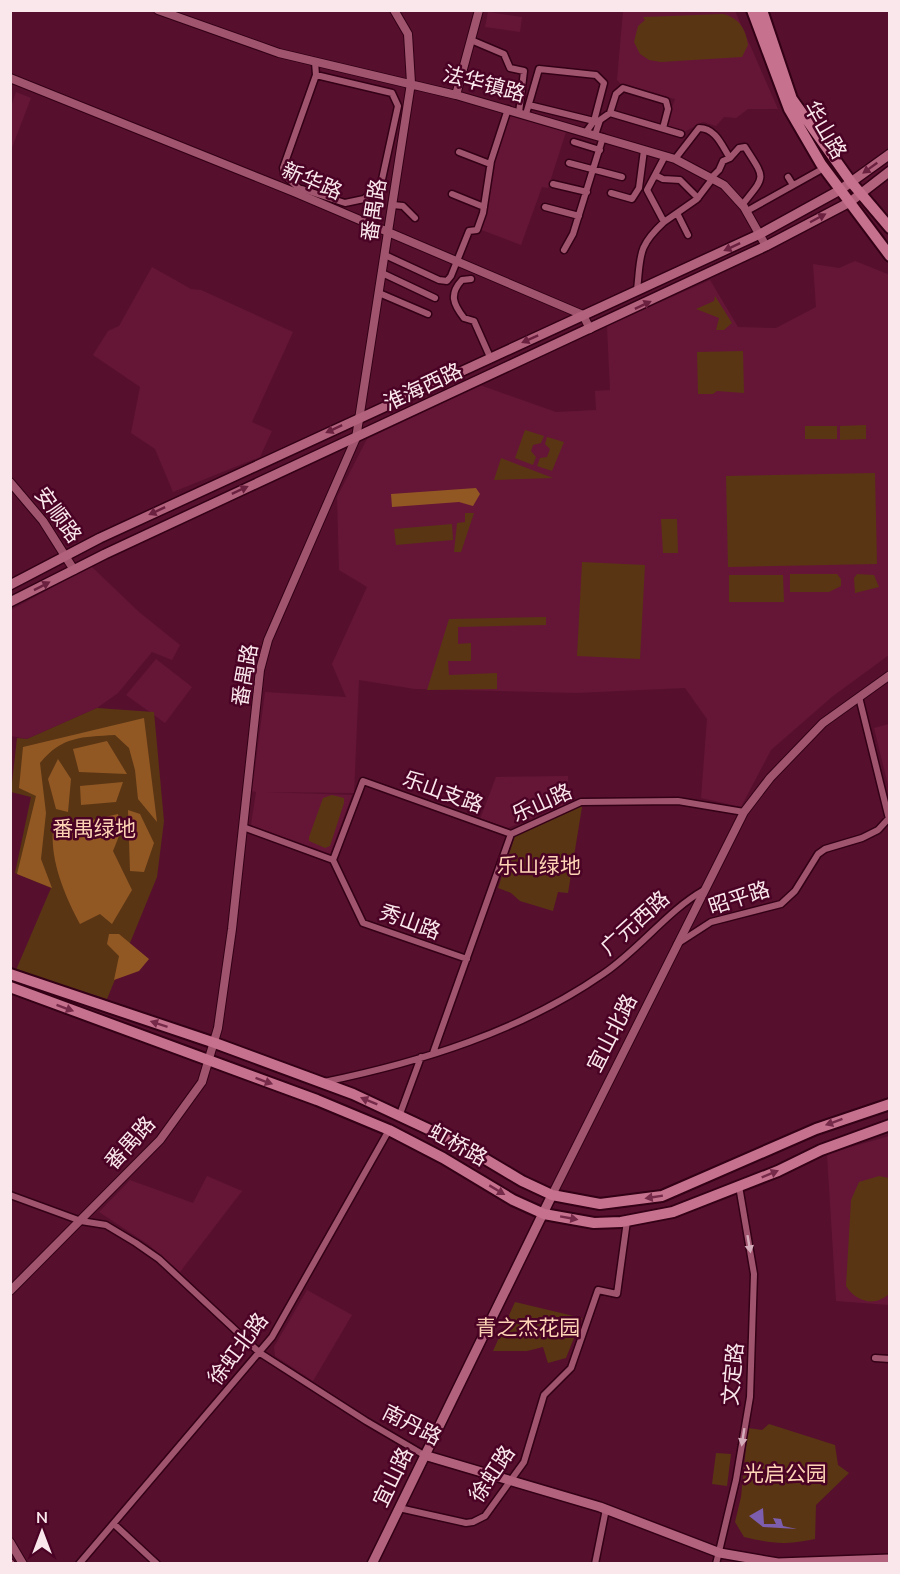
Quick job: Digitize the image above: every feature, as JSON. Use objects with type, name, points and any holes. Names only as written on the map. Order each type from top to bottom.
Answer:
[{"type":"main road","name":"华山路","points":[[752,10],[789,109],[824,168],[890,256]]},
{"type":"main road","name":"华山路","points":[[762,10],[792,99],[851,182],[890,228]]},
{"type":"main road","name":"淮海西路","points":[[10,585],[100,537],[760,234],[840,190],[890,154]]},
{"type":"main road","name":"淮海西路","points":[[10,602],[766,246],[850,202],[890,171]]},
{"type":"main road","name":"虹桥路","points":[[10,974],[215,1042],[320,1082],[400,1114],[552,1195],[600,1204],[662,1196],[816,1129],[890,1104]]},
{"type":"main road","name":"虹桥路","points":[[10,987],[317,1100],[389,1130],[443,1158],[513,1200],[544,1214],[594,1223],[627,1221],[673,1212],[821,1150],[890,1125]]},
{"type":"main road","name":"宜山路","points":[[372,1563],[552,1195]]},
{"type":"main road","name":"南丹路","points":[[424,1455],[606,1509],[720,1553],[778,1563],[890,1559]]},
{"type":"street","name":"法华镇路","points":[[158,10],[269,50],[456,95],[675,159],[712,177],[744,208],[766,246]]},
{"type":"street","name":"番禺路","points":[[10,1291],[160,1140],[202,1082],[215,1042],[232,928],[260,670],[268,640],[356,438],[360,417],[411,83],[408,33],[394,10]]},
{"type":"street","points":[[456,95],[479,10]]},
{"type":"street","points":[[471,40],[504,54],[510,68],[524,71],[523,113]]},
{"type":"street","points":[[315,62],[316,75],[283,168],[285,176],[302,192],[345,203],[364,199],[380,185],[398,106],[392,93],[316,75]]},
{"type":"street","points":[[523,113],[529,105],[539,69],[596,75],[604,83],[594,121],[586,132]]},
{"type":"street","points":[[374,89],[377,75]]},
{"type":"street","name":"新华路","points":[[10,78],[302,192],[583,315]]},
{"type":"street","points":[[564,250],[579,216],[595,169],[600,150],[600,120],[610,113],[616,94],[623,88],[666,100],[668,109],[663,128]]},
{"type":"street","points":[[529,105],[594,121]]},
{"type":"street","points":[[385,255],[447,281],[469,231],[477,230],[484,207],[490,165],[508,109]]},
{"type":"street","points":[[558,123],[560,113]]},
{"type":"street","points":[[610,113],[681,134]]},
{"type":"street","points":[[396,116],[406,118]]},
{"type":"street","points":[[675,159],[699,128],[708,128],[712,131],[730,158]]},
{"type":"street","points":[[574,142],[600,150]]},
{"type":"street","points":[[637,290],[642,247],[647,238],[664,222],[698,198],[723,161],[730,158],[739,148],[745,147],[761,173],[761,181],[744,208]]},
{"type":"street","points":[[390,148],[401,151]]},
{"type":"street","points":[[611,193],[632,199],[639,188],[644,150]]},
{"type":"street","points":[[459,152],[490,165]]},
{"type":"street","points":[[664,222],[647,190],[665,156]]},
{"type":"street","points":[[569,163],[622,177]]},
{"type":"street","points":[[744,208],[824,168]]},
{"type":"street","points":[[655,175],[680,180],[698,198]]},
{"type":"street","points":[[788,177],[793,185]]},
{"type":"street","points":[[553,184],[587,192]]},
{"type":"street","points":[[380,185],[395,190]]},
{"type":"street","points":[[452,194],[484,207]]},
{"type":"street","points":[[393,204],[403,206],[415,218]]},
{"type":"street","points":[[545,207],[579,216]]},
{"type":"street","points":[[677,213],[688,235]]},
{"type":"street","points":[[476,269],[470,282],[462,280],[454,289],[453,305],[464,318],[474,321],[490,357]]},
{"type":"street","points":[[382,273],[435,298]]},
{"type":"street","points":[[379,293],[428,314]]},
{"type":"street","points":[[583,315],[590,329]]},
{"type":"street","name":"安顺路","points":[[10,482],[43,521],[74,570]]},
{"type":"street","points":[[706,889],[744,812],[770,778],[823,723],[890,675]]},
{"type":"street","points":[[859,697],[889,819]]},
{"type":"street","name":"乐山支路","points":[[333,860],[363,781],[511,834]]},
{"type":"street","name":"乐山路","points":[[433,1053],[511,834],[581,802],[678,801],[744,812]]},
{"type":"street","name":"昭平路","points":[[676,944],[711,922],[781,904],[795,891],[818,854],[825,849],[862,838],[878,830],[889,819]]},
{"type":"street","points":[[243,827],[333,860]]},
{"type":"street","name":"秀山路","points":[[333,860],[363,923],[467,959]]},
{"type":"street","name":"宜山北路","points":[[552,1195],[676,944],[706,889]]},
{"type":"street","name":"广元西路","points":[[320,1082],[363,1074],[421,1057],[510,1025],[577,991],[626,958],[689,898],[706,889]]},
{"type":"street","points":[[400,1114],[421,1057]]},
{"type":"street","name":"徐虹北路","points":[[79,1563],[260,1353],[389,1130]]},
{"type":"street","name":"文定路","points":[[716,1563],[736,1480],[750,1397],[754,1274],[739,1186]]},
{"type":"street","name":"南丹路","points":[[10,1195],[81,1221],[106,1225],[149,1252],[260,1353],[348,1410],[424,1455]]},
{"type":"street","name":"徐虹路","points":[[399,1508],[473,1522],[485,1516],[526,1456],[547,1390],[571,1368],[598,1290],[617,1294],[627,1221]]},
{"type":"street","points":[[875,1358],[890,1359]]},
{"type":"street","points":[[595,1563],[606,1509]]},
{"type":"street","points":[[114,1524],[157,1563]]},
{"type":"street","points":[[10,1542],[23,1563]]},
{"type":"shaded area","points":[[623,11],[735,11],[778,109],[748,109],[736,118],[724,117],[716,126],[703,122],[684,132],[666,126],[675,99],[623,86],[617,80]]},
{"type":"shaded area","points":[[488,12],[522,17],[520,32],[485,27]]},
{"type":"shaded area","points":[[16,92],[31,98],[11,150],[11,107]]},
{"type":"shaded area","points":[[509,112],[567,129],[548,188],[542,187],[521,245],[479,229],[493,162]]},
{"type":"shaded area","points":[[855,261],[890,275],[889,655],[833,696],[771,750],[741,807],[701,798],[707,719],[685,688],[576,693],[415,689],[359,680],[354,793],[264,792],[352,795],[330,854],[251,825],[256,792],[252,791],[265,692],[346,697],[332,664],[367,587],[339,570],[337,497],[367,439],[480,385],[556,412],[596,410],[595,391],[610,390],[607,326],[710,280],[738,327],[776,328],[816,307],[813,264],[839,268]]},
{"type":"shaded area","points":[[152,267],[191,289],[201,290],[293,332],[252,422],[272,431],[260,457],[173,492],[155,449],[131,433],[140,387],[93,355],[108,331],[119,326]]},
{"type":"shaded area","points":[[91,566],[139,612],[180,645],[172,660],[152,652],[118,693],[97,708],[27,739],[11,736],[11,610]]},
{"type":"shaded area","points":[[156,659],[192,687],[165,723],[126,695]]},
{"type":"shaded area","points":[[890,724],[889,789],[874,728]]},
{"type":"shaded area","points":[[568,776],[569,803],[508,828],[480,819],[496,777]]},
{"type":"shaded area","points":[[889,1136],[889,1305],[836,1301],[827,1154]]},
{"type":"shaded area","points":[[207,1176],[242,1191],[180,1272],[149,1245],[99,1212],[130,1180],[193,1203]]},
{"type":"shaded area","points":[[307,1290],[352,1315],[313,1381],[275,1356],[274,1347]]},
{"type":"shaded area","points":[[763,1508],[764,1524],[776,1524],[773,1518],[781,1519],[783,1526],[797,1529],[763,1527],[749,1516]]},
{"type":"green space","points":[[723,14],[737,21],[746,34],[748,45],[742,57],[661,62],[649,60],[640,54],[634,42],[638,26],[645,20],[643,17]]},
{"type":"green space","points":[[715,296],[732,323],[724,330],[716,330],[719,318],[696,309],[714,301]]},
{"type":"green space","points":[[743,351],[744,393],[717,391],[713,394],[698,394],[697,352]]},
{"type":"green space","points":[[866,425],[866,439],[840,440],[840,426]]},
{"type":"green space","points":[[805,426],[837,426],[837,439],[805,439]]},
{"type":"green space","points":[[525,430],[544,436],[541,443],[533,445],[531,451],[536,457],[533,465],[515,458]]},
{"type":"green space","points":[[547,437],[564,442],[552,471],[537,466],[540,458],[547,457],[550,449],[545,444]]},
{"type":"green space","points":[[501,458],[553,478],[494,480]]},
{"type":"green space","points":[[875,473],[877,564],[728,567],[726,476]]},
{"type":"green space","points":[[476,488],[480,494],[473,506],[459,502],[392,507],[391,494]]},
{"type":"green space","points":[[465,513],[474,513],[461,552],[454,552],[457,523],[465,522]]},
{"type":"green space","points":[[661,519],[677,519],[678,553],[663,553]]},
{"type":"green space","points":[[452,524],[453,540],[396,545],[394,529]]},
{"type":"green space","points":[[582,562],[645,565],[640,659],[577,656]]},
{"type":"green space","points":[[790,574],[837,574],[841,579],[841,586],[829,592],[790,592]]},
{"type":"green space","points":[[857,574],[874,575],[879,587],[855,593],[854,578]]},
{"type":"green space","points":[[729,575],[783,575],[784,602],[729,602]]},
{"type":"green space","points":[[546,617],[546,625],[458,627],[458,644],[471,643],[471,661],[448,661],[449,675],[497,673],[497,689],[427,690],[449,619]]},
{"type":"green space","name":"番禺绿地","points":[[97,708],[154,712],[164,821],[157,877],[107,999],[16,970],[51,888],[15,873],[31,797],[11,792],[17,738],[27,739]]},
{"type":"green space","points":[[144,718],[157,822],[138,799],[135,770],[129,748],[115,735],[73,740],[56,748],[40,763],[46,813],[41,859],[52,888],[17,874],[36,796],[19,788],[23,747]]},
{"type":"green space","points":[[107,741],[127,774],[79,772],[73,749]]},
{"type":"green space","points":[[58,759],[71,779],[68,812],[56,809],[48,779]]},
{"type":"green space","points":[[123,782],[116,802],[81,805],[80,786]]},
{"type":"green space","points":[[332,795],[344,798],[344,803],[330,846],[325,848],[309,841],[309,837],[323,798]]},
{"type":"green space","name":"乐山绿地","points":[[582,807],[568,893],[558,892],[553,911],[520,901],[511,893],[498,888],[515,836]]},
{"type":"green space","points":[[128,810],[140,814],[154,843],[144,872],[130,871]]},
{"type":"green space","points":[[118,814],[121,831],[113,851],[132,890],[112,924],[100,914],[80,924],[56,866],[53,829]]},
{"type":"green space","points":[[109,934],[119,934],[149,959],[139,971],[114,980],[119,956],[107,944]]},
{"type":"green space","points":[[879,1176],[889,1178],[889,1294],[878,1300],[866,1301],[855,1296],[846,1286],[851,1200],[859,1182]]},
{"type":"green space","name":"青之杰花园","points":[[515,1302],[582,1318],[566,1358],[548,1363],[543,1347],[527,1351],[493,1351]]},
{"type":"green space","name":"光启公园","points":[[769,1424],[835,1445],[838,1465],[849,1473],[816,1505],[815,1539],[787,1543],[744,1537],[735,1522],[741,1497],[748,1428],[762,1430]]},
{"type":"green space","points":[[716,1453],[731,1454],[727,1486],[712,1484]]}]
